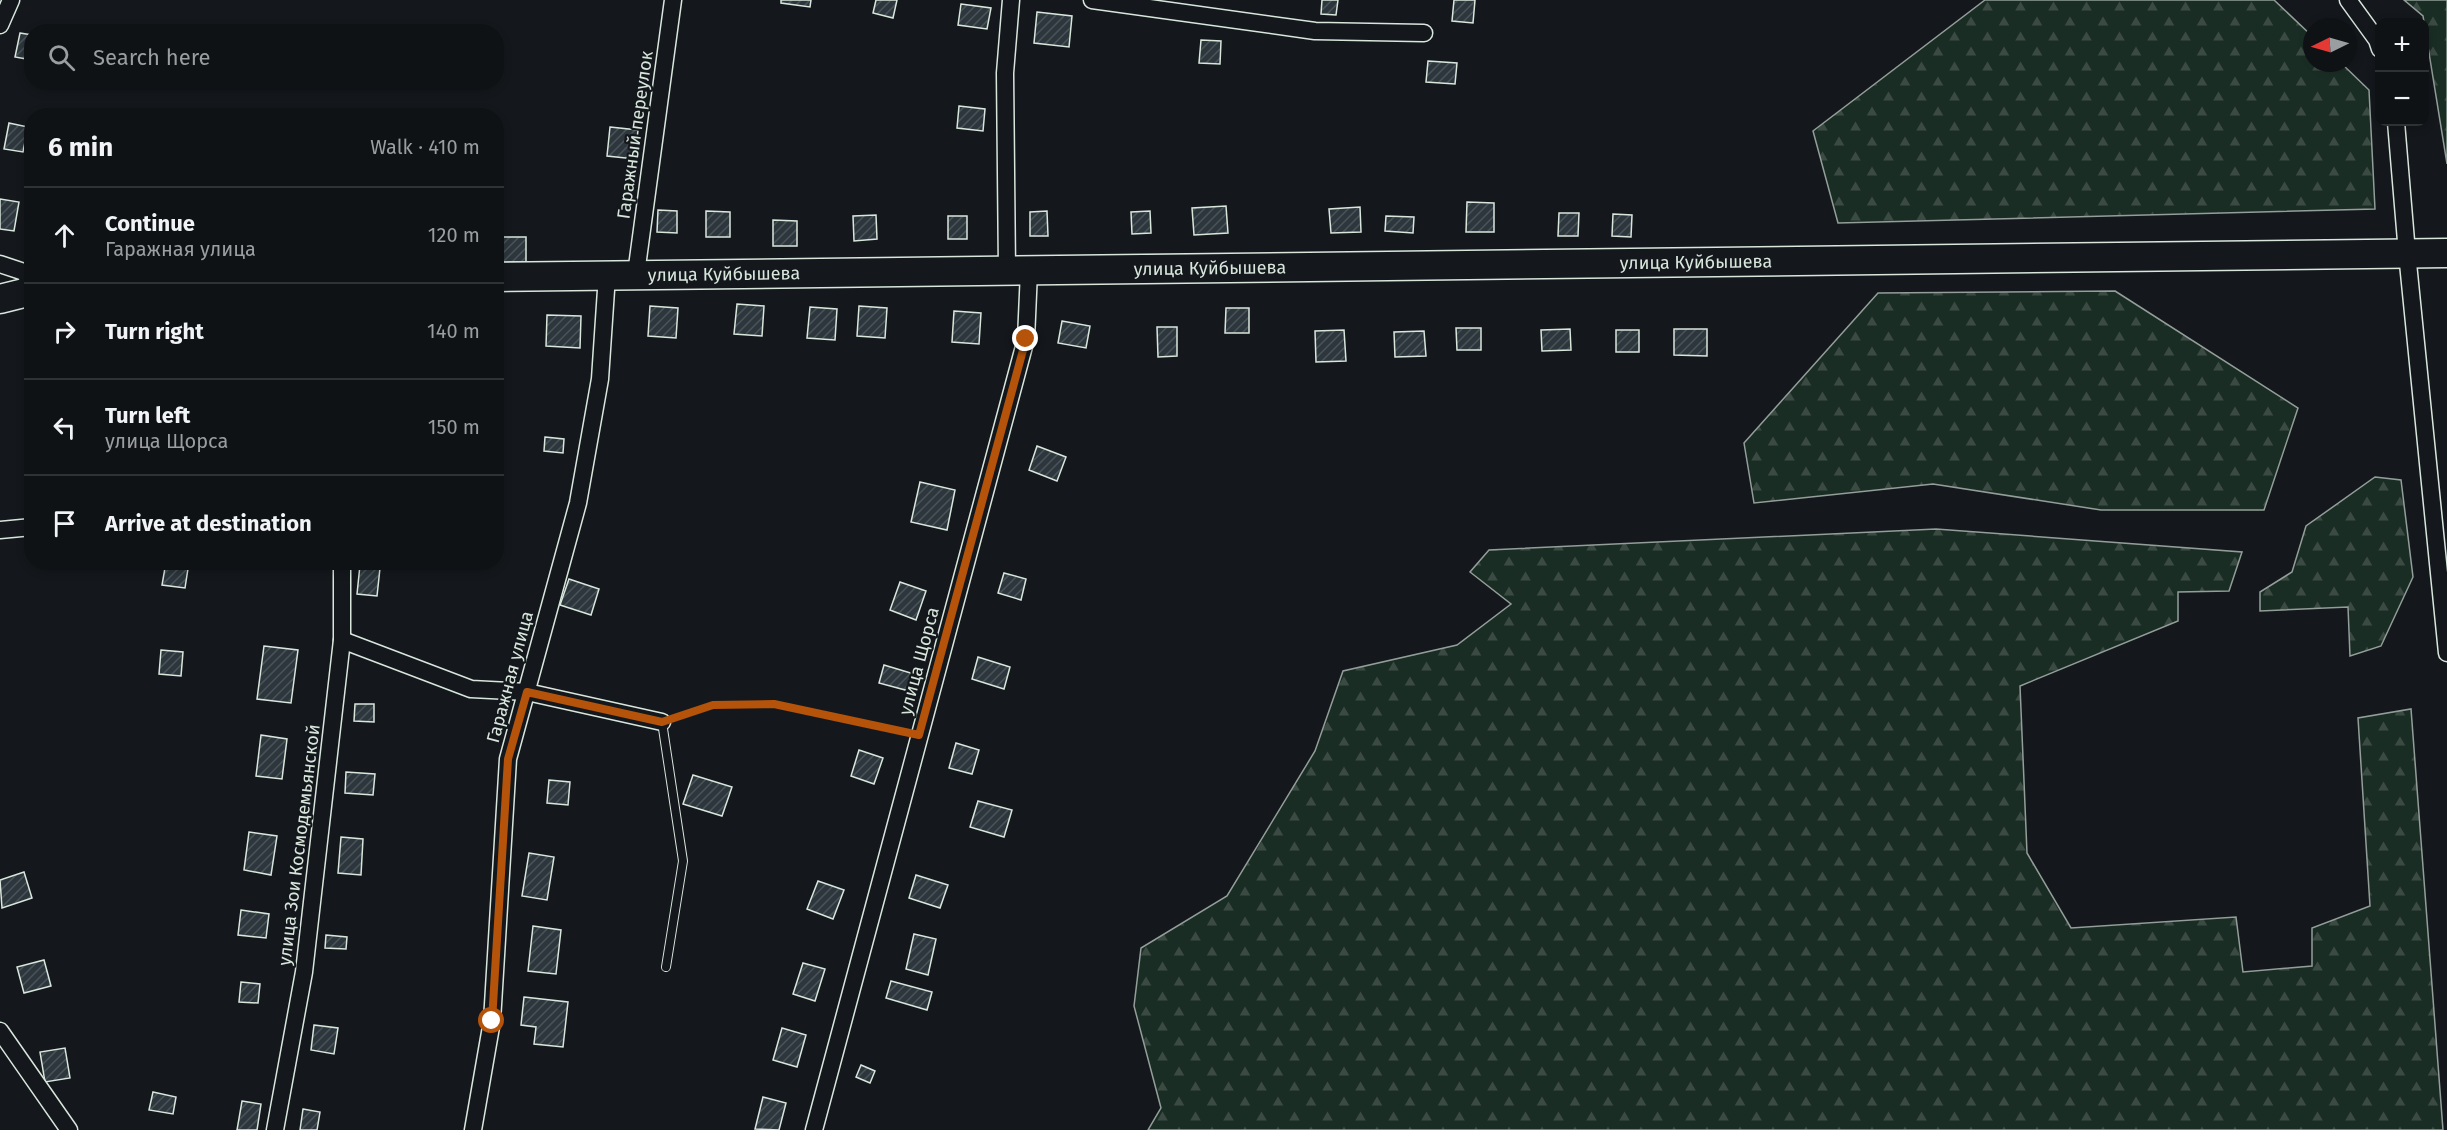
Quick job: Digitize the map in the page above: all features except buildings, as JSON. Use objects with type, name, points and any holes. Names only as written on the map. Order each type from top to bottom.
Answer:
[{"type":"highway","name":"улица Куйбышева","points":[[504,277],[2447,253]]},
{"type":"highway","points":[[0,299],[24,293]]},
{"type":"street","points":[[0,25],[11,0]]},
{"type":"street","name":"Гаражный переулок","points":[[636,274],[673,0]]},
{"type":"street","name":"улица Щорса","points":[[814,1130],[1026,339],[1018,271],[1005,73],[1011,0]]},
{"type":"street","points":[[1092,0],[1315,31],[1424,33]]},
{"type":"street","points":[[2348,0],[2375,36]]},
{"type":"street","points":[[2396,126],[2447,653]]},
{"type":"street","points":[[0,264],[24,272]]},
{"type":"street","name":"Гаражная улица","points":[[473,1130],[492,1021],[508,759],[578,503],[600,379],[607,275]]},
{"type":"street","points":[[0,530],[24,528]]},
{"type":"street","name":"улица Зои Космодемьянской","points":[[275,1130],[304,972],[342,640],[342,570]]},
{"type":"street","points":[[342,640],[471,688],[527,692],[662,722]]},
{"type":"street","points":[[0,1032],[69,1130]]},
{"type":"lane","points":[[662,722],[683,861],[666,967]]},
{"type":"path","points":[[662,722],[713,705],[774,704],[919,735]]},
{"type":"green space","points":[[1985,0],[2274,0],[2303,27],[2303,72],[2350,72],[2369,90],[2375,209],[1838,223],[1813,131]]},
{"type":"green space","points":[[2404,0],[2447,0],[2447,164],[2429,53],[2429,18],[2423,16]]},
{"type":"green space","points":[[2115,291],[2298,408],[2264,510],[2101,510],[1933,484],[1754,503],[1744,443],[1878,293]]},
{"type":"green space","points":[[2375,477],[2401,480],[2413,577],[2381,646],[2350,656],[2348,607],[2260,611],[2260,592],[2292,572],[2306,526]]},
{"type":"green space","points":[[1936,529],[2242,552],[2229,591],[2178,592],[2178,621],[2020,686],[2027,853],[2071,928],[2236,917],[2243,972],[2312,966],[2312,928],[2370,906],[2358,718],[2411,709],[2443,1130],[1148,1130],[1161,1108],[1134,1006],[1141,948],[1227,896],[1315,751],[1343,671],[1457,645],[1511,604],[1470,572],[1489,550]]},
{"type":"route","points":[[492,1021],[508,759],[527,692],[662,722],[713,705],[774,704],[919,735],[1026,339]]}]
